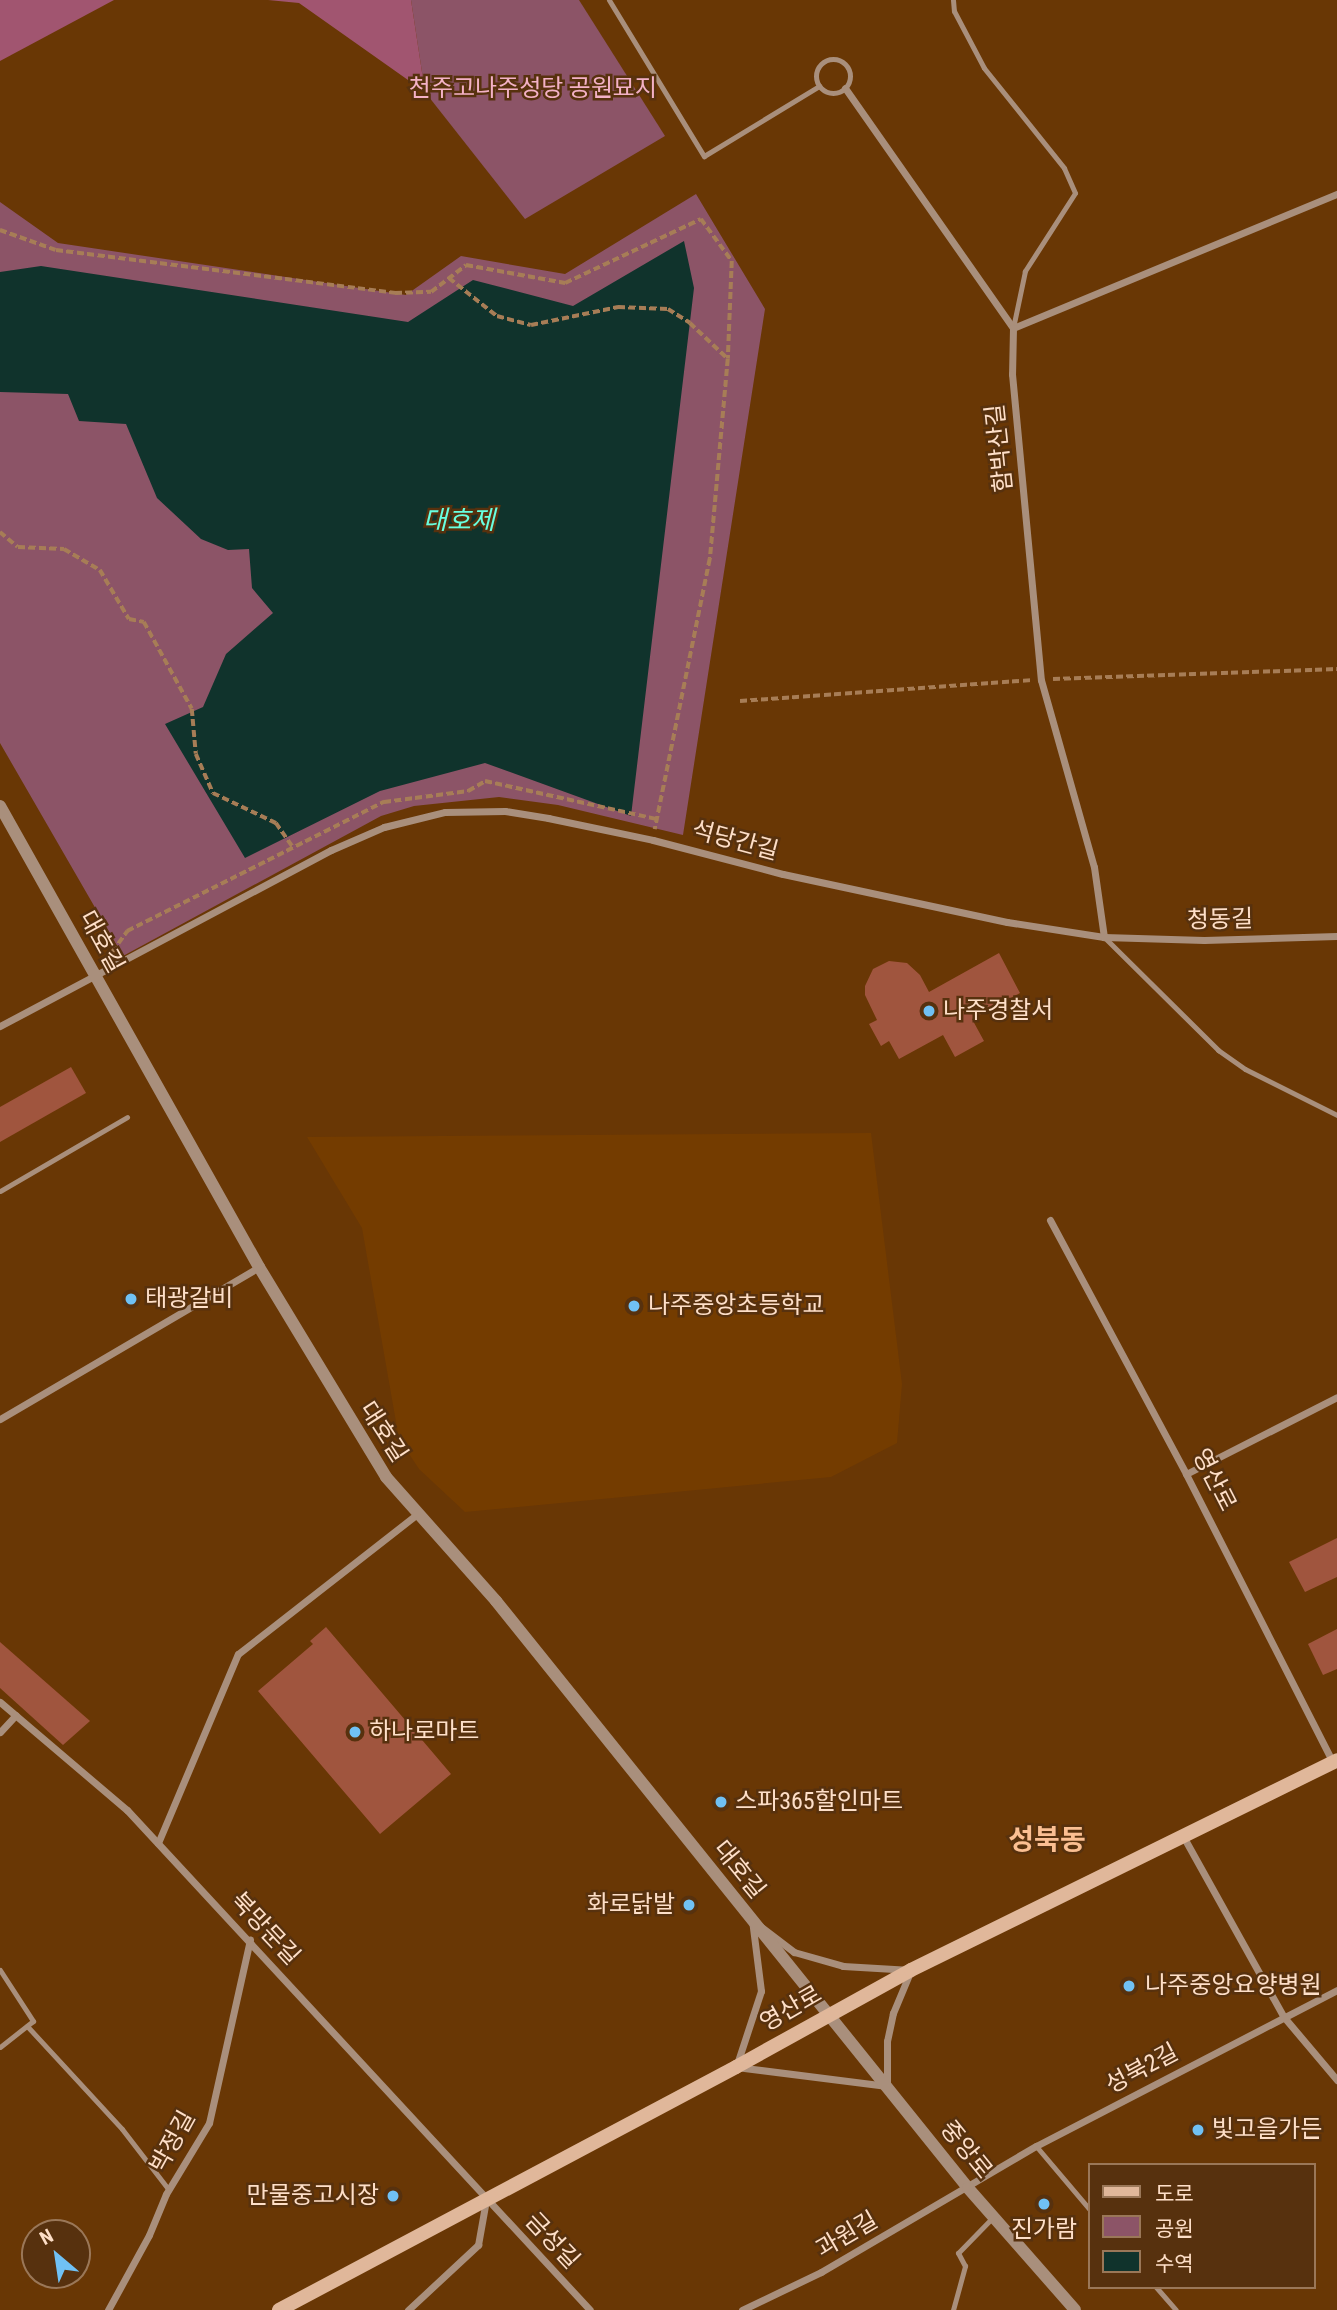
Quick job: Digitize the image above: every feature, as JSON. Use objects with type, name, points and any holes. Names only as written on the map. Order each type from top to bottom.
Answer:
[{"type":"main road","name":"영산로","points":[[279,2310],[736,2067],[911,1970],[1335,1761]]},
{"type":"street","points":[[845,88],[1013,328],[1337,194]]},
{"type":"street","name":"함박산길","points":[[1013,328],[1012,374],[1041,680],[1094,867],[1104,937]]},
{"type":"street","name":"대호길","points":[[0,806],[259,1266],[386,1477],[495,1601],[828,2014]]},
{"type":"street","name":"석당간길","points":[[0,1026],[331,850],[412,818],[445,812],[505,811],[653,840],[783,874],[1007,922],[1104,937]]},
{"type":"street","name":"청동길","points":[[1104,937],[1204,940],[1337,936]]},
{"type":"street","name":"영산로","points":[[1050,1220],[1335,1761]]},
{"type":"street","points":[[0,1419],[259,1266]]},
{"type":"street","points":[[1186,1474],[1337,1397]]},
{"type":"street","points":[[158,1843],[238,1654],[417,1514]]},
{"type":"street","name":"북망문길","points":[[0,1702],[127,1810],[250,1940],[486,2199]]},
{"type":"street","points":[[0,1732],[16,1715]]},
{"type":"street","points":[[1183,1835],[1283,2016],[1337,2080]]},
{"type":"street","points":[[752,1920],[794,1952],[844,1966],[911,1970],[893,2013],[887,2041],[887,2086],[736,2067],[761,1991],[752,1920]]},
{"type":"street","name":"박정길","points":[[108,2310],[169,2189],[209,2123],[250,1940]]},
{"type":"street","name":"성북2길","points":[[968,2188],[1037,2146],[1337,1990]]},
{"type":"street","name":"중앙로","points":[[828,2014],[968,2188],[1075,2310]]},
{"type":"street","name":"과원길","points":[[742,2310],[821,2272],[968,2188]]},
{"type":"street","points":[[408,2310],[478,2245],[486,2199]]},
{"type":"street","name":"금성길","points":[[486,2199],[590,2310]]},
{"type":"lane","points":[[609,0],[704,156],[819,86]]},
{"type":"lane","name":"함박산길","points":[[953,0],[954,11],[984,68],[1064,168],[1075,194],[1025,271],[1013,328]]},
{"type":"lane","points":[[835,58],[845,63],[850,73],[845,88],[834,93],[819,86],[817,69],[824,60],[835,58]]},
{"type":"lane","points":[[1104,937],[1218,1050],[1245,1069],[1337,1115]]},
{"type":"lane","points":[[0,1191],[127,1116]]},
{"type":"lane","points":[[0,1970],[33,2021],[0,2047]]},
{"type":"lane","points":[[27,2026],[122,2129],[169,2189]]},
{"type":"lane","points":[[1037,2146],[1088,2208]]},
{"type":"lane","points":[[953,2310],[965,2266],[958,2253],[993,2217]]},
{"type":"lane","points":[[1158,2289],[1175,2310]]},
{"type":"path","points":[[0,230],[56,250],[395,293],[431,292],[466,265],[565,283],[701,219],[732,261],[727,359],[710,559],[653,840]]},
{"type":"path","points":[[449,278],[497,316],[531,325],[618,307],[668,309],[690,323],[727,359]]},
{"type":"path","points":[[0,532],[18,547],[64,550],[100,570],[129,619],[144,622],[192,709],[195,754],[213,793],[276,823],[293,847],[127,931],[112,953]]},
{"type":"shaded area","points":[[0,0],[114,0],[0,61]]},
{"type":"shaded area","points":[[268,0],[411,0],[425,92],[299,3]]},
{"type":"shaded area","name":"나주중앙초등학교","points":[[871,1133],[902,1384],[897,1443],[831,1477],[465,1512],[419,1469],[399,1439],[362,1228],[307,1137]]},
{"type":"green space","name":"천주고나주성당 공원묘지","points":[[411,0],[579,0],[665,136],[525,219],[425,92]]},
{"type":"green space","name":"대호제","points":[[696,194],[765,309],[683,835],[558,805],[499,797],[414,806],[381,816],[123,956],[0,743],[0,202],[58,243],[406,295],[461,256],[565,274]]},
{"type":"water","name":"대호제","points":[[684,241],[694,288],[631,816],[485,763],[380,791],[245,858],[165,724],[203,707],[226,654],[273,613],[252,588],[249,549],[228,550],[201,539],[157,498],[126,424],[79,421],[68,394],[0,392],[0,272],[41,266],[408,322],[473,280],[573,306]]},
{"type":"building","name":"나주경찰서","points":[[999,953],[1020,993],[972,1019],[984,1041],[955,1057],[943,1035],[899,1059],[889,1041],[881,1046],[869,1024],[877,1020],[865,995],[865,986],[873,969],[889,961],[907,963],[920,975],[929,992]]},
{"type":"building","points":[[71,1067],[86,1093],[0,1142],[0,1107]]},
{"type":"building","points":[[1337,1538],[1337,1577],[1305,1592],[1289,1562]]},
{"type":"building","name":"하나로마트","points":[[326,1627],[451,1774],[380,1834],[258,1691],[313,1644],[310,1641]]},
{"type":"building","points":[[1337,1629],[1337,1669],[1323,1675],[1308,1644]]},
{"type":"building","points":[[0,1642],[90,1721],[63,1745],[0,1688]]},
{"type":"place","name":"나주경찰서","points":[[929,1011]]},
{"type":"place","name":"태광갈비","points":[[131,1299]]},
{"type":"place","name":"나주중앙초등학교","points":[[634,1306]]},
{"type":"place","name":"하나로마트","points":[[355,1732]]},
{"type":"place","name":"스파365할인마트","points":[[721,1802]]},
{"type":"place","name":"화로닭발","points":[[689,1905]]},
{"type":"place","name":"나주중앙요양병원","points":[[1129,1986]]},
{"type":"place","name":"빛고을가든","points":[[1198,2130]]},
{"type":"place","name":"만물중고시장","points":[[393,2196]]},
{"type":"place","name":"진가람","points":[[1044,2204]]},
{"type":"district","name":"성북동","points":[[1047,1840]]}]
